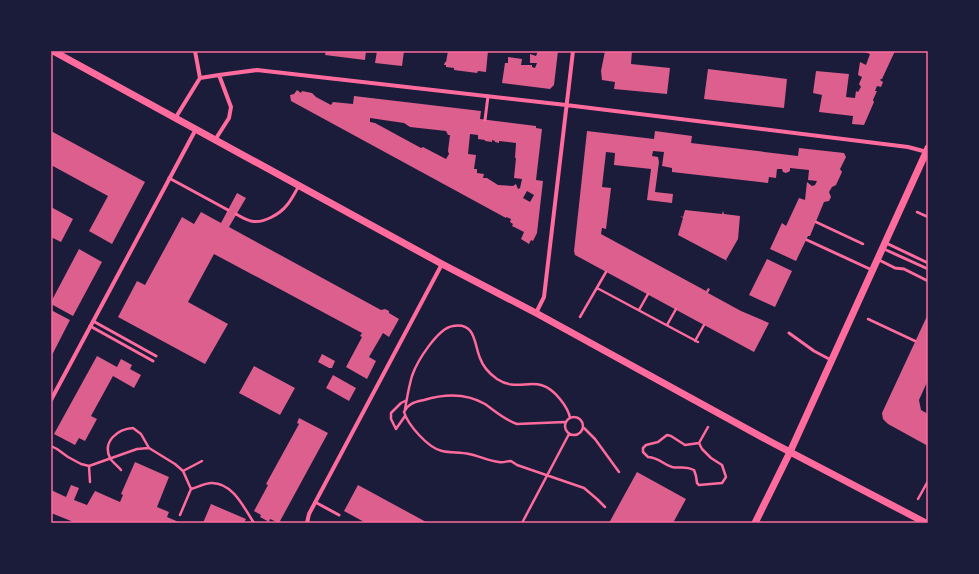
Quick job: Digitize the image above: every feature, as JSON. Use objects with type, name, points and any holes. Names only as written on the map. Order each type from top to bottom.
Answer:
[{"type":"street","points":[[53,51],[442,264],[536,313],[790,452],[926,523]]},
{"type":"street","points":[[176,118],[200,78],[195,51]]},
{"type":"street","points":[[536,313],[544,297],[573,51]]},
{"type":"street","points":[[200,78],[257,70],[566,105],[927,150],[790,452],[755,523]]},
{"type":"street","points":[[215,140],[229,118],[231,107],[219,75]]},
{"type":"street","points":[[51,400],[196,129]]},
{"type":"street","points":[[307,523],[308,514],[442,264]]},
{"type":"lane","points":[[485,120],[488,96]]},
{"type":"lane","points":[[169,178],[228,210]]},
{"type":"lane","points":[[236,214],[252,222],[270,218],[288,205],[299,186]]},
{"type":"lane","points":[[807,240],[872,270]]},
{"type":"lane","points":[[883,245],[928,263]]},
{"type":"lane","points":[[883,245],[928,269]]},
{"type":"lane","points":[[877,259],[895,268],[904,269],[928,281]]},
{"type":"lane","points":[[93,321],[156,356]]},
{"type":"lane","points":[[90,326],[153,361]]},
{"type":"lane","points":[[789,333],[814,351],[831,360]]},
{"type":"lane","points":[[315,502],[339,515]]},
{"type":"path","points":[[917,212],[928,217]]},
{"type":"path","points":[[816,222],[863,244]]},
{"type":"path","points":[[580,317],[606,272]]},
{"type":"path","points":[[597,288],[697,341],[704,325]]},
{"type":"path","points":[[639,310],[648,294]]},
{"type":"path","points":[[667,325],[676,309]]},
{"type":"path","points":[[868,319],[915,340]]},
{"type":"path","points":[[570,418],[562,402],[546,386],[538,384],[507,384],[490,374],[480,359],[473,334],[465,326],[448,327],[441,331],[418,362],[412,376],[404,412],[405,416],[415,430],[426,442],[435,448],[442,451],[468,453],[500,462],[511,461],[517,465],[584,488],[605,507]]},
{"type":"path","points":[[405,409],[410,404],[440,395],[456,395],[467,397],[483,403],[510,422],[516,424],[565,422],[570,418],[578,417],[582,421],[584,427],[596,439],[619,472]]},
{"type":"path","points":[[405,416],[396,429],[391,419],[391,413],[401,402],[407,400]]},
{"type":"path","points":[[565,422],[565,429],[569,434],[578,434],[584,427]]},
{"type":"path","points":[[699,443],[708,427]]},
{"type":"path","points":[[121,470],[111,459],[108,452],[108,446],[114,436],[127,428],[133,428],[142,434],[149,448]]},
{"type":"path","points":[[522,523],[569,434]]},
{"type":"path","points":[[667,435],[685,445],[699,443],[702,449],[725,469],[726,477],[722,483],[699,485],[697,483],[694,470],[685,467],[672,467],[655,458],[648,457],[643,452],[643,448],[646,445],[658,442],[667,435]]},
{"type":"path","points":[[51,446],[68,458],[89,466],[137,449],[149,448],[168,458],[183,471],[191,489],[180,515]]},
{"type":"path","points":[[183,471],[202,461]]},
{"type":"path","points":[[89,466],[90,482]]},
{"type":"path","points":[[918,499],[928,481]]},
{"type":"path","points":[[191,489],[213,483],[227,487],[240,501],[254,523]]},
{"type":"building","points":[[326,51],[366,51],[365,60],[325,55]]},
{"type":"building","points":[[377,51],[404,51],[402,66],[375,63]]},
{"type":"building","points":[[448,51],[488,51],[486,72],[478,71],[477,73],[454,70],[454,68],[446,67],[446,65],[444,65]]},
{"type":"building","points":[[538,51],[558,51],[554,85],[550,89],[502,83],[505,63],[508,63],[508,57],[522,59],[521,65],[532,65],[532,67],[535,68],[537,63],[530,63],[530,54],[536,56]]},
{"type":"building","points":[[605,51],[632,51],[631,64],[670,68],[667,94],[614,89],[615,82],[602,80],[601,71]]},
{"type":"building","points":[[863,51],[895,51],[882,79],[880,80],[883,82],[881,87],[877,86],[875,91],[877,91],[873,100],[874,102],[864,125],[852,124],[853,116],[819,112],[822,95],[813,93],[816,71],[849,74],[846,97],[855,98],[856,91],[858,92],[861,87],[859,84],[862,77],[858,75],[860,62],[866,65],[870,54]]},
{"type":"building","points":[[708,69],[787,79],[784,108],[704,99]]},
{"type":"building","points":[[297,90],[301,93],[302,91],[312,93],[316,97],[331,105],[333,102],[353,104],[354,96],[481,111],[480,119],[536,126],[536,128],[542,129],[536,180],[543,181],[537,233],[533,241],[531,240],[529,244],[521,239],[524,232],[512,226],[513,224],[510,222],[511,219],[506,218],[291,101],[290,95],[294,94]],"holes":[[[370,118],[404,123],[410,127],[446,131],[448,135],[450,135],[449,154],[446,159],[423,147],[421,148],[375,123],[370,122]],[[470,134],[478,135],[478,139],[485,141],[492,142],[492,140],[499,143],[499,141],[516,143],[514,178],[522,179],[520,188],[518,189],[516,184],[513,186],[498,185],[487,178],[483,178],[484,174],[477,173],[477,169],[474,169],[476,155],[468,154]],[[527,191],[534,195],[530,202],[523,198]]]},
{"type":"building","points":[[51,131],[145,182],[112,244],[89,231],[108,196],[51,165]]},
{"type":"building","points":[[587,131],[654,139],[655,131],[692,136],[691,143],[798,156],[799,148],[844,153],[846,157],[840,169],[842,172],[836,185],[832,187],[829,192],[831,197],[829,201],[824,202],[810,236],[808,236],[796,261],[770,249],[782,223],[786,226],[799,198],[805,200],[807,182],[812,186],[815,185],[817,181],[808,180],[809,170],[790,168],[790,171],[786,173],[783,172],[782,169],[777,169],[776,178],[769,177],[768,183],[672,172],[672,168],[662,166],[664,152],[653,151],[652,156],[658,157],[659,162],[655,192],[673,194],[672,203],[647,200],[651,169],[614,165],[615,153],[606,152],[602,187],[611,188],[606,229],[602,228],[601,234],[706,291],[708,288],[710,289],[708,293],[741,311],[769,323],[754,352],[575,255],[574,251]]},
{"type":"building","points":[[237,193],[246,198],[229,227],[381,310],[385,309],[389,311],[389,313],[399,319],[389,337],[383,333],[369,357],[376,361],[367,379],[346,367],[362,337],[360,336],[362,333],[214,254],[188,302],[228,324],[205,364],[118,317],[137,281],[145,285],[182,217],[194,224],[201,212],[221,223]]},
{"type":"building","points":[[51,207],[73,219],[61,242],[51,237]]},
{"type":"building","points":[[685,210],[722,214],[723,211],[724,214],[740,216],[738,239],[726,260],[729,262],[678,235],[683,218],[680,216],[683,217]]},
{"type":"building","points":[[79,249],[102,262],[73,316],[51,304],[51,302]]},
{"type":"building","points":[[767,259],[792,271],[775,307],[749,295]]},
{"type":"building","points":[[51,310],[70,320],[51,357]]},
{"type":"building","points":[[928,314],[928,380],[919,400],[921,410],[928,414],[928,446],[888,424],[883,419],[882,413]]},
{"type":"building","points":[[322,354],[335,361],[332,368],[318,362]]},
{"type":"building","points":[[97,356],[117,367],[121,359],[132,365],[130,369],[141,375],[134,388],[113,376],[91,416],[97,419],[85,441],[79,438],[75,445],[54,434]]},
{"type":"building","points":[[254,366],[295,388],[280,415],[239,393]]},
{"type":"building","points":[[333,375],[356,388],[349,401],[326,388]]},
{"type":"building","points":[[299,418],[328,433],[279,523],[270,519],[269,522],[260,517],[261,515],[254,511],[268,485],[266,484],[299,424],[297,423]]},
{"type":"building","points":[[135,462],[169,477],[157,507],[169,512],[167,517],[181,523],[76,523],[51,513],[51,490],[66,497],[71,485],[79,488],[74,500],[87,505],[95,491],[120,502],[123,495],[121,494]]},
{"type":"building","points":[[637,472],[686,499],[673,523],[609,523]]},
{"type":"building","points":[[358,485],[428,523],[366,523],[344,511]]},
{"type":"building","points":[[211,504],[246,519],[244,523],[203,523]]}]
